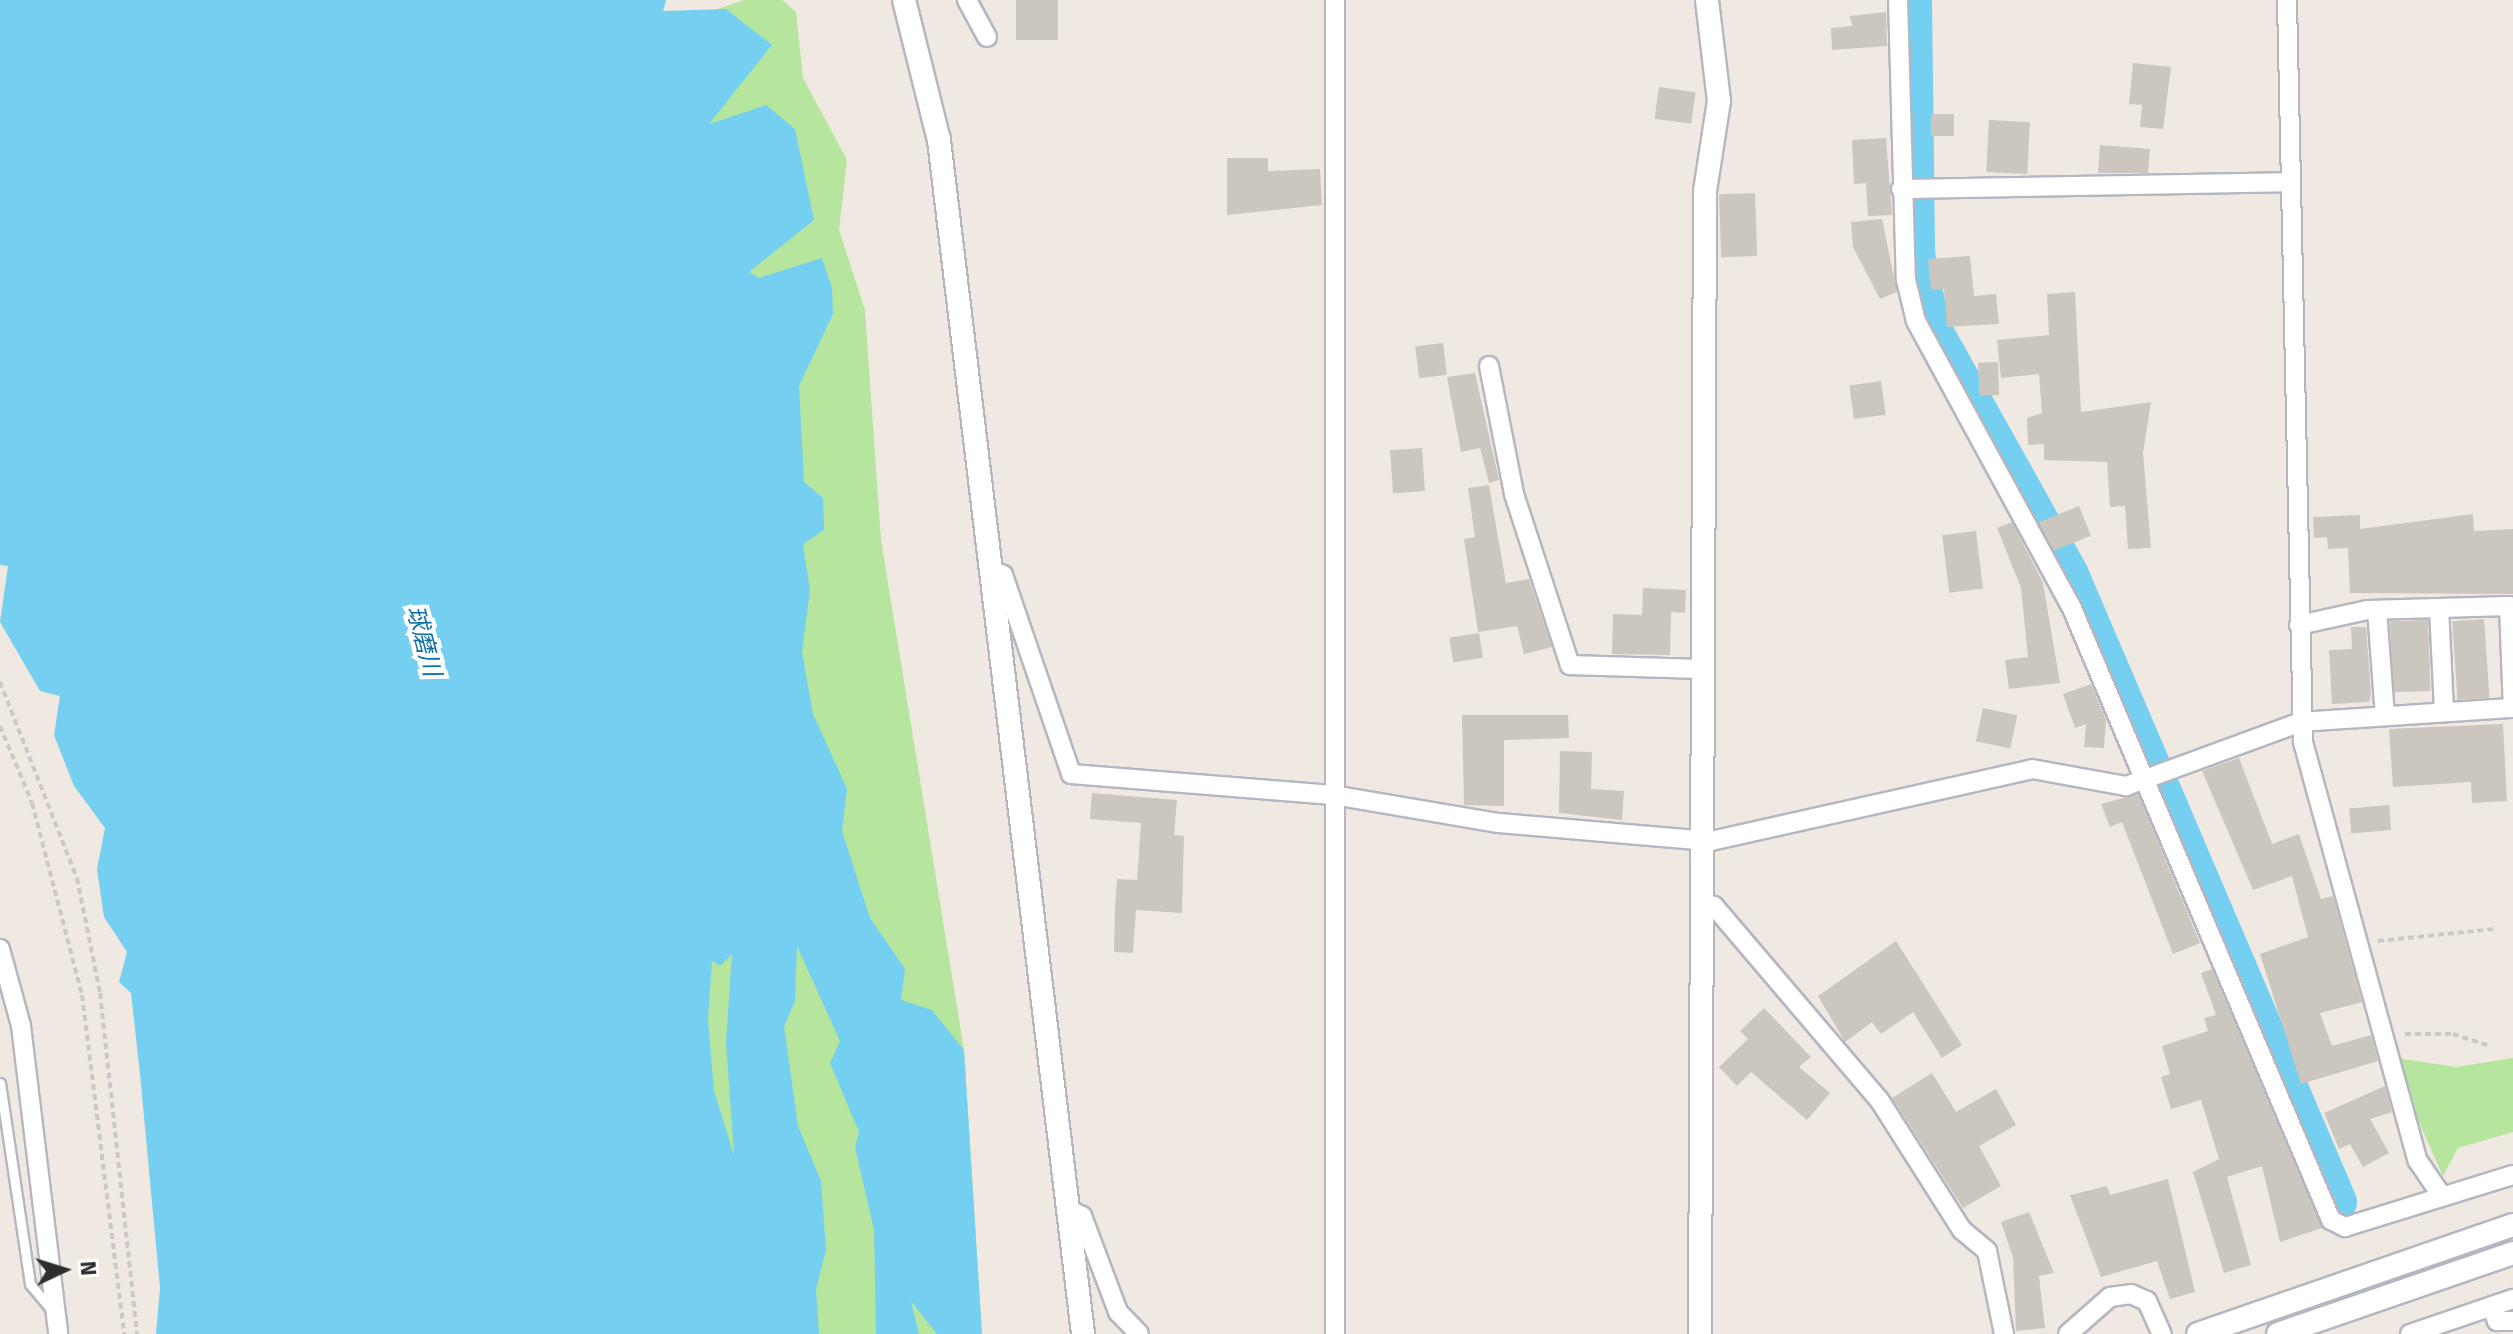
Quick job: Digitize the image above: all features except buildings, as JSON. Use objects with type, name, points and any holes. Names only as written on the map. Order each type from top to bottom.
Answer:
[{"type":"street","points":[[904,0],[939,140],[1083,1334]]},
{"type":"street","points":[[967,0],[987,37]]},
{"type":"street","points":[[1335,0],[1335,1334]]},
{"type":"street","points":[[1700,1334],[1700,669],[1705,191],[1719,101],[1707,0]]},
{"type":"street","points":[[1898,0],[1901,189],[1916,321],[2008,480],[2148,778],[2331,1220],[2345,1227],[2513,1175]]},
{"type":"street","points":[[2287,0],[2301,722],[2418,1161],[2441,1195]]},
{"type":"street","points":[[1901,189],[2290,182]]},
{"type":"street","points":[[1489,366],[1514,494],[1570,665],[1700,669]]},
{"type":"street","points":[[990,570],[1003,575],[1071,774],[1333,795],[1499,823],[1700,840],[2032,769],[2110,786],[2148,778],[2301,722],[2513,708],[2509,606],[2377,610],[2299,625]]},
{"type":"street","points":[[2439,608],[2444,711]]},
{"type":"street","points":[[2377,610],[2385,716]]},
{"type":"street","points":[[1700,903],[1714,906],[1880,1101],[1962,1230],[1987,1251],[2004,1334]]},
{"type":"street","points":[[0,949],[21,1026],[57,1324]]},
{"type":"street","points":[[1068,1209],[1082,1216],[1118,1312],[1139,1334]]},
{"type":"street","points":[[2198,1334],[2513,1225]]},
{"type":"street","points":[[2278,1334],[2513,1253]]},
{"type":"street","points":[[2068,1334],[2110,1297],[2131,1294],[2147,1301],[2162,1334]]},
{"type":"street","points":[[2410,1334],[2513,1299]]},
{"type":"street","points":[[2492,1306],[2497,1321],[2513,1321]]},
{"type":"lane","points":[[0,1083],[30,1284],[57,1324]]},
{"type":"path","points":[[0,682],[77,878],[100,993],[137,1334]]},
{"type":"path","points":[[0,726],[32,803],[82,995],[124,1334]]},
{"type":"path","points":[[2359,943],[2495,929]]},
{"type":"path","points":[[2383,1029],[2453,1034],[2489,1046]]},
{"type":"green space","points":[[666,0],[663,11],[703,14],[744,0],[782,0],[796,12],[803,78],[847,160],[839,230],[865,310],[881,540],[964,1050],[982,1334],[585,1334],[514,323]]},
{"type":"green space","points":[[2390,1057],[2456,1067],[2513,1058],[2513,1132],[2458,1148],[2443,1176]]},
{"type":"water","name":"球磨川","points":[[0,0],[666,0],[663,11],[726,9],[772,45],[709,124],[766,105],[795,129],[814,220],[749,272],[759,278],[822,258],[832,288],[833,314],[799,386],[804,482],[823,498],[824,530],[803,544],[810,590],[802,652],[813,714],[847,789],[842,831],[870,918],[905,969],[901,1000],[932,1010],[964,1050],[982,1334],[937,1334],[911,1301],[919,1334],[876,1334],[874,1230],[855,1147],[859,1132],[830,1063],[840,1041],[797,946],[795,1001],[784,1027],[798,1126],[821,1181],[826,1250],[816,1289],[819,1334],[156,1334],[160,1288],[140,1074],[131,993],[119,982],[127,952],[104,917],[97,869],[105,828],[74,786],[54,735],[60,696],[40,691],[0,622],[8,566],[0,565]],"holes":[[[732,954],[726,1042],[734,1155],[714,1091],[708,1020],[712,961],[720,966]]]},
{"type":"waterway","points":[[1912,0],[1915,254],[1930,326],[2069,575],[2337,1202]]}]
